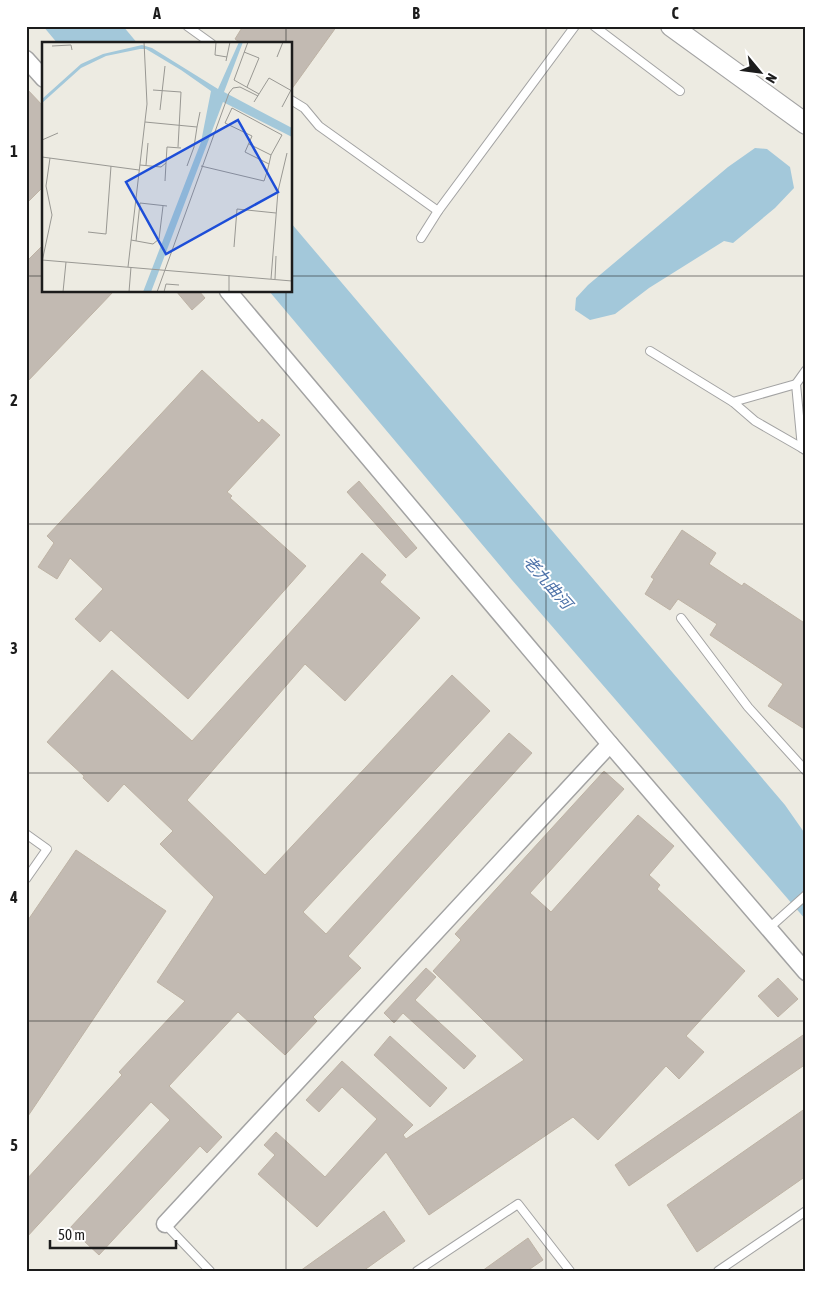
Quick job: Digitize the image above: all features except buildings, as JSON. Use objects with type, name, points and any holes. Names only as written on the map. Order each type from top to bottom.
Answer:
[{"type":"street","points":[[671,26],[806,124]]},
{"type":"street","points":[[26,59],[42,77]]},
{"type":"street","points":[[229,292],[610,744],[806,972]]},
{"type":"street","points":[[165,1224],[610,744]]},
{"type":"lane","points":[[187,26],[209,42]]},
{"type":"lane","points":[[421,238],[438,211],[575,26]]},
{"type":"lane","points":[[594,26],[680,91]]},
{"type":"lane","points":[[292,101],[304,108],[319,126],[438,211]]},
{"type":"lane","points":[[650,351],[733,402],[755,421],[804,449]]},
{"type":"lane","points":[[733,402],[796,384],[806,370]]},
{"type":"lane","points":[[796,384],[804,449]]},
{"type":"lane","points":[[680,618],[748,707],[806,771]]},
{"type":"lane","points":[[26,834],[47,849],[26,880]]},
{"type":"lane","points":[[768,928],[806,895]]},
{"type":"lane","points":[[417,1271],[518,1204],[570,1271]]},
{"type":"lane","points":[[718,1271],[806,1211]]},
{"type":"lane","points":[[165,1224],[210,1271]]},
{"type":"water","points":[[43,26],[123,26],[136,42],[56,42]]},
{"type":"water","points":[[755,148],[767,149],[790,167],[794,188],[775,208],[733,243],[724,241],[649,288],[615,314],[590,320],[575,310],[576,298],[588,285],[728,167]]},
{"type":"water","name":"老九曲河","points":[[292,224],[785,805],[806,835],[806,920],[512,580],[270,292],[292,292]]}]
